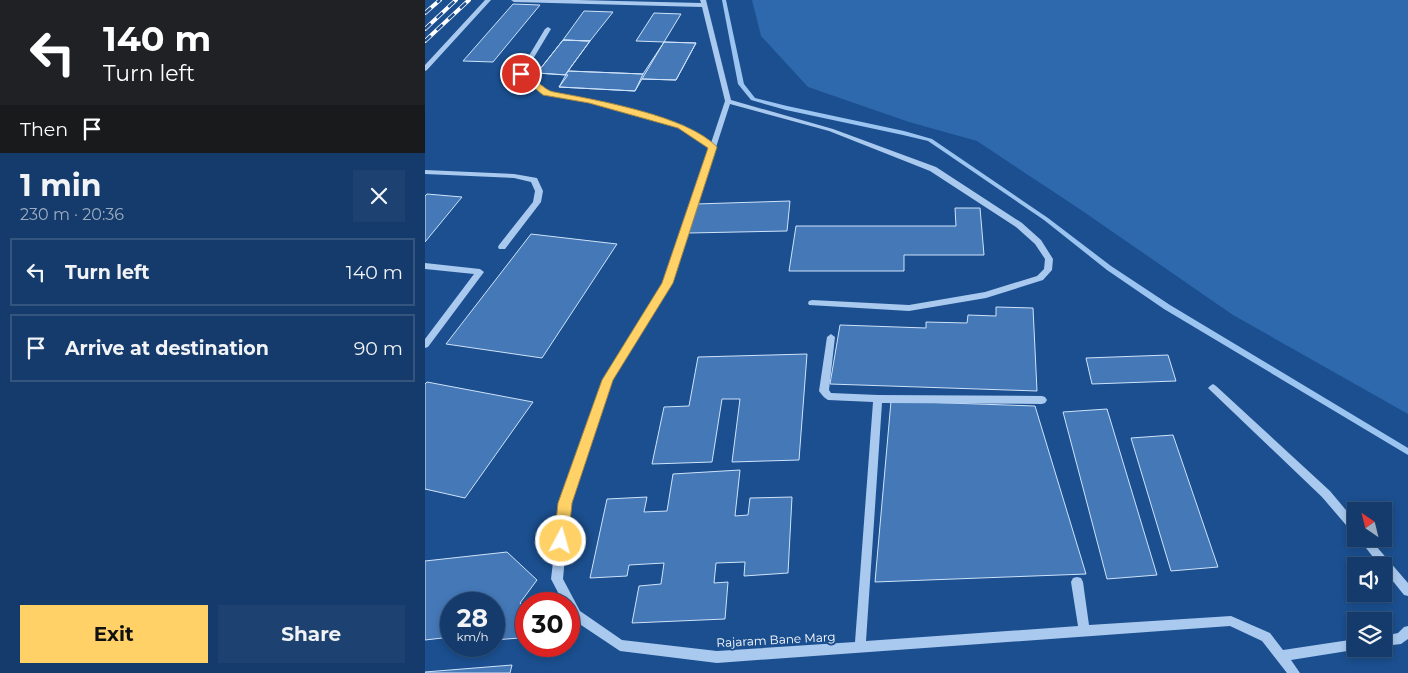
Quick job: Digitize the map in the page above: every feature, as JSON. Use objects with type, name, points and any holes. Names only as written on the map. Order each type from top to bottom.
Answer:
[{"type":"street","points":[[425,69],[489,0]]},
{"type":"street","points":[[514,0],[703,2],[728,102],[831,130],[933,169],[1019,224],[1038,242],[1049,259],[1048,270],[1040,278],[986,294],[909,308],[813,302]]},
{"type":"street","points":[[548,28],[521,74],[546,93],[590,101],[681,126],[713,147]]},
{"type":"street","name":"Rajaram Bane Marg","points":[[728,102],[668,283],[608,380],[565,503],[557,579],[576,615],[620,645],[717,657],[1231,620],[1266,637],[1294,673]]},
{"type":"street","points":[[425,172],[514,176],[534,180],[539,190],[537,202],[502,247]]},
{"type":"street","points":[[425,266],[480,272],[425,345]]},
{"type":"street","points":[[831,338],[824,391],[829,396],[835,398],[1042,400]]},
{"type":"street","points":[[1213,388],[1326,494],[1347,518]]},
{"type":"street","points":[[861,647],[878,399]]},
{"type":"street","points":[[1372,548],[1408,591]]},
{"type":"street","points":[[1077,582],[1084,631]]},
{"type":"street","points":[[1392,640],[1401,638],[1408,631]]},
{"type":"street","points":[[1281,656],[1347,646]]},
{"type":"shaded area","points":[[752,0],[1408,0],[1408,414],[1233,315],[977,141],[909,122],[808,87],[761,36]]},
{"type":"building","points":[[513,4],[540,5],[493,62],[463,61]]},
{"type":"building","points":[[584,11],[613,12],[590,41],[563,40]]},
{"type":"building","points":[[654,13],[681,14],[664,42],[636,41]]},
{"type":"building","points":[[563,40],[590,41],[568,71],[643,74],[664,42],[696,43],[676,80],[642,79],[635,91],[559,87],[568,75],[537,73]]},
{"type":"building","points":[[563,40],[590,41],[565,75],[537,73]]},
{"type":"building","points":[[664,42],[696,43],[676,80],[642,79]]},
{"type":"building","points":[[568,71],[643,74],[635,91],[559,87]]},
{"type":"building","points":[[427,194],[462,197],[425,242],[425,196]]},
{"type":"building","points":[[790,201],[787,231],[689,233],[696,204]]},
{"type":"building","points":[[955,208],[980,208],[984,255],[904,255],[904,271],[789,271],[796,226],[956,226]]},
{"type":"building","points":[[531,234],[617,244],[542,358],[446,344]]},
{"type":"building","points":[[996,307],[1033,308],[1037,391],[830,384],[840,325],[926,328],[926,322],[967,323],[968,315],[996,316]]},
{"type":"building","points":[[807,354],[799,460],[732,462],[740,399],[722,399],[712,462],[652,464],[664,407],[689,406],[698,357]]},
{"type":"building","points":[[1168,355],[1176,381],[1092,384],[1086,358]]},
{"type":"building","points":[[427,382],[533,402],[465,498],[425,489],[425,384]]},
{"type":"building","points":[[891,401],[1035,406],[1086,574],[875,582]]},
{"type":"building","points":[[1107,409],[1157,575],[1107,579],[1063,412]]},
{"type":"building","points":[[1173,435],[1218,567],[1171,571],[1131,438]]},
{"type":"building","points":[[740,470],[735,516],[748,515],[750,498],[792,497],[788,573],[744,576],[745,562],[716,563],[714,583],[728,582],[725,619],[632,623],[639,586],[661,584],[664,563],[629,565],[627,576],[590,578],[607,499],[647,497],[644,512],[667,511],[673,474]]},
{"type":"building","points":[[507,552],[537,580],[528,592],[515,592],[515,638],[505,639],[505,592],[440,592],[440,638],[425,640],[425,561]]},
{"type":"building","points":[[512,665],[510,673],[425,673],[425,672]]},
{"type":"waterway","points":[[724,0],[741,84],[753,99],[930,140],[1046,219],[1109,268],[1167,307],[1408,452]]},
{"type":"railway","points":[[425,13],[440,0]]},
{"type":"railway","points":[[425,29],[456,0]]},
{"type":"railway","points":[[425,41],[469,0]]},
{"type":"route","points":[[521,74],[546,93],[590,101],[681,126],[713,147],[668,283],[608,380],[565,503],[561,541]]}]
